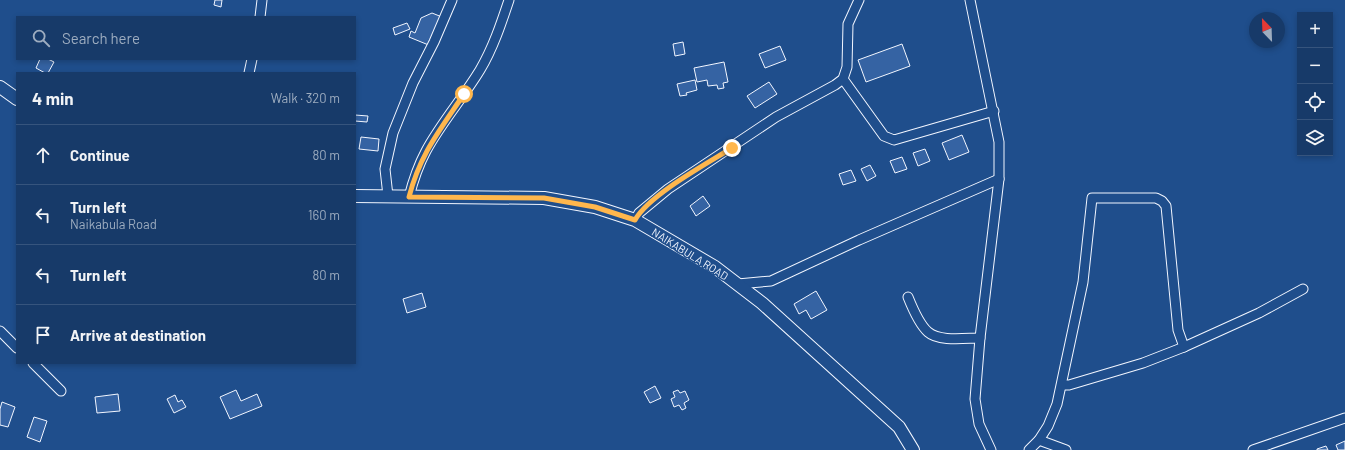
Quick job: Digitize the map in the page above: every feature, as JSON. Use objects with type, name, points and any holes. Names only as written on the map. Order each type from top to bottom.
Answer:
[{"type":"street","points":[[260,16],[262,0]]},
{"type":"street","points":[[388,196],[385,169],[392,133],[413,83],[434,42],[452,0]]},
{"type":"street","points":[[409,197],[416,172],[426,150],[472,83],[487,58],[498,34],[509,0]]},
{"type":"street","points":[[635,220],[639,213],[668,189],[776,117],[835,85],[843,78],[847,67],[848,24],[859,0]]},
{"type":"street","points":[[970,0],[994,111],[999,142],[999,179],[980,338],[975,399],[982,432],[991,450]]},
{"type":"street","points":[[248,72],[252,60]]},
{"type":"street","points":[[843,78],[877,128],[884,136],[894,140],[994,111]]},
{"type":"street","points":[[0,87],[16,98]]},
{"type":"street","points":[[738,284],[771,281],[859,240],[999,179]]},
{"type":"street","name":"NAIKABULA ROAD","points":[[356,196],[544,198],[595,207],[635,220],[715,267],[762,303],[898,427],[913,450]]},
{"type":"street","points":[[1029,450],[1039,440],[1051,418],[1057,404],[1062,385],[1083,282],[1092,198],[1156,198],[1162,201],[1166,206],[1178,330],[1184,347]]},
{"type":"street","points":[[1062,385],[1069,385],[1143,363],[1184,347],[1259,313],[1303,289]]},
{"type":"street","points":[[908,297],[925,329],[932,335],[952,339],[980,338]]},
{"type":"street","points":[[0,331],[16,347]]},
{"type":"street","points":[[34,364],[61,391]]},
{"type":"street","points":[[1253,450],[1345,418]]},
{"type":"street","points":[[1039,440],[1066,450]]},
{"type":"building","points":[[215,0],[222,0],[221,7],[214,5]]},
{"type":"building","points":[[432,13],[442,17],[431,46],[409,37],[411,31],[415,33],[421,18]]},
{"type":"building","points":[[407,23],[410,29],[395,35],[393,28]]},
{"type":"building","points":[[683,42],[685,54],[675,56],[673,44]]},
{"type":"building","points":[[902,44],[910,66],[866,82],[858,60]]},
{"type":"building","points":[[780,46],[786,60],[765,68],[759,54]]},
{"type":"building","points":[[40,60],[50,60],[54,62],[49,72],[43,72],[36,68]]},
{"type":"building","points":[[724,62],[728,82],[723,83],[724,88],[718,89],[717,85],[708,86],[707,80],[697,82],[694,68]]},
{"type":"building","points":[[695,80],[697,90],[686,93],[687,95],[680,96],[677,84]]},
{"type":"building","points":[[769,82],[777,94],[755,108],[747,96]]},
{"type":"building","points":[[356,115],[368,116],[367,122],[356,121]]},
{"type":"building","points":[[962,135],[969,152],[949,160],[942,143]]},
{"type":"building","points":[[361,137],[379,139],[378,151],[359,149]]},
{"type":"building","points":[[925,149],[930,161],[918,166],[913,153]]},
{"type":"building","points":[[902,157],[907,169],[895,173],[890,161]]},
{"type":"building","points":[[870,165],[876,176],[867,181],[861,169]]},
{"type":"building","points":[[851,170],[856,181],[843,185],[839,174]]},
{"type":"building","points":[[703,196],[710,206],[696,216],[690,206]]},
{"type":"building","points":[[816,291],[827,310],[811,319],[806,310],[799,314],[794,304]]},
{"type":"building","points":[[422,293],[426,307],[407,313],[403,299]]},
{"type":"building","points":[[655,386],[661,398],[650,403],[644,392]]},
{"type":"building","points":[[236,390],[241,401],[257,394],[262,406],[230,419],[220,397]]},
{"type":"building","points":[[678,390],[680,393],[685,391],[689,400],[684,403],[686,408],[682,410],[679,405],[674,407],[671,399],[675,397],[673,392]]},
{"type":"building","points":[[118,394],[120,411],[97,413],[95,397]]},
{"type":"building","points":[[175,395],[178,402],[182,400],[186,407],[174,413],[167,399]]},
{"type":"building","points":[[2,402],[15,407],[8,427],[0,425],[0,409]]},
{"type":"building","points":[[34,417],[47,421],[40,442],[27,437]]},
{"type":"building","points":[[1345,441],[1345,450],[1338,450],[1336,445]]},
{"type":"building","points":[[1326,446],[1328,450],[1317,450],[1317,449]]},
{"type":"route","points":[[464,94],[426,150],[416,172],[409,197],[544,198],[595,207],[635,220],[639,213],[668,189],[732,148]]}]
